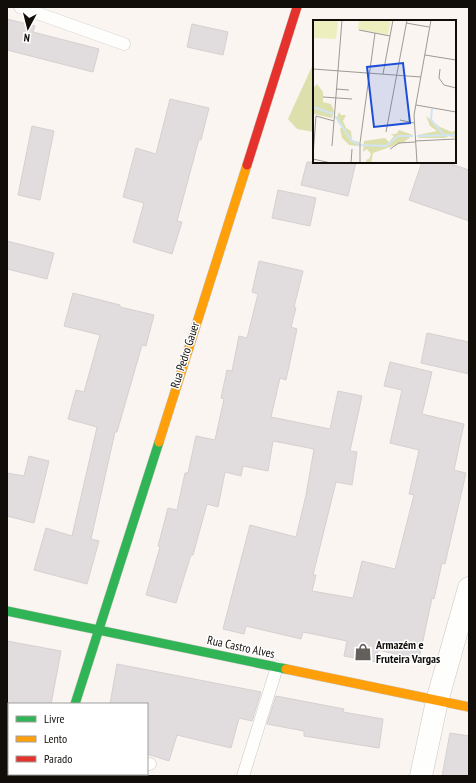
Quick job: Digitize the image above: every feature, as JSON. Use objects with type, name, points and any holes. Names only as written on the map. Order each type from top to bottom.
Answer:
[{"type":"street","name":"Rua Pedro Gauer","points":[[75,703],[296,7]]},
{"type":"street","points":[[421,776],[437,701],[469,588]]},
{"type":"street","name":"Rua Castro Alves","points":[[7,611],[469,707]]},
{"type":"lane","points":[[20,7],[124,44]]},
{"type":"lane","points":[[243,776],[277,666]]},
{"type":"green space","points":[[313,64],[313,132],[297,129],[288,119]]},
{"type":"building","points":[[7,19],[35,26],[33,32],[99,49],[93,72],[7,50]]},
{"type":"building","points":[[192,24],[228,32],[223,55],[187,47]]},
{"type":"building","points":[[170,99],[209,108],[177,221],[182,222],[172,254],[133,242],[144,203],[123,197],[136,148],[156,154]]},
{"type":"building","points":[[32,126],[54,131],[40,200],[18,195]]},
{"type":"building","points":[[307,162],[356,163],[348,196],[301,185]]},
{"type":"building","points":[[422,163],[448,163],[469,170],[469,221],[409,200]]},
{"type":"building","points":[[278,190],[316,198],[310,226],[272,218]]},
{"type":"building","points":[[7,241],[54,253],[47,279],[7,269]]},
{"type":"building","points":[[259,261],[303,271],[294,307],[296,308],[291,327],[297,329],[286,380],[280,378],[271,417],[330,429],[338,391],[362,396],[350,451],[357,452],[352,485],[336,482],[313,575],[316,575],[312,591],[353,598],[362,561],[395,569],[414,495],[409,494],[419,450],[390,443],[402,390],[384,386],[390,362],[432,372],[422,414],[464,424],[454,470],[466,473],[445,564],[442,563],[434,599],[432,598],[419,659],[378,650],[376,662],[344,656],[347,641],[303,632],[301,639],[246,626],[244,634],[223,629],[250,525],[296,537],[306,495],[314,449],[273,441],[268,471],[243,466],[241,476],[225,472],[218,507],[207,504],[193,555],[191,555],[176,603],[146,595],[160,547],[158,546],[168,508],[177,510],[185,473],[188,473],[196,436],[215,440],[224,399],[221,398],[227,370],[232,371],[239,336],[247,338],[258,294],[252,292]]},
{"type":"building","points":[[73,293],[154,315],[146,346],[142,345],[117,432],[115,432],[91,539],[99,541],[87,584],[34,570],[46,528],[72,536],[97,427],[68,419],[76,390],[84,392],[100,335],[64,326]]},
{"type":"building","points":[[427,333],[469,342],[469,374],[421,363]]},
{"type":"building","points":[[29,456],[49,461],[34,523],[7,516],[7,473],[24,476]]},
{"type":"building","points":[[7,641],[61,651],[51,703],[7,704]]},
{"type":"building","points":[[117,664],[261,692],[252,721],[239,718],[231,748],[177,735],[169,761],[148,754],[148,703],[110,703]]},
{"type":"building","points":[[276,696],[344,709],[343,712],[383,719],[379,748],[304,736],[304,731],[267,724]]},
{"type":"building","points":[[450,733],[469,736],[469,776],[442,776]]},
{"type":"traffic: fast","points":[[75,703],[159,442]]},
{"type":"traffic: fast","points":[[7,611],[286,669]]},
{"type":"traffic: slow","points":[[159,442],[247,165]]},
{"type":"traffic: slow","points":[[286,669],[469,707]]},
{"type":"traffic: jam","points":[[247,165],[297,7]]},
{"type":"place","name":"Armazém e Fruteira Vargas","points":[[363,652]]}]
